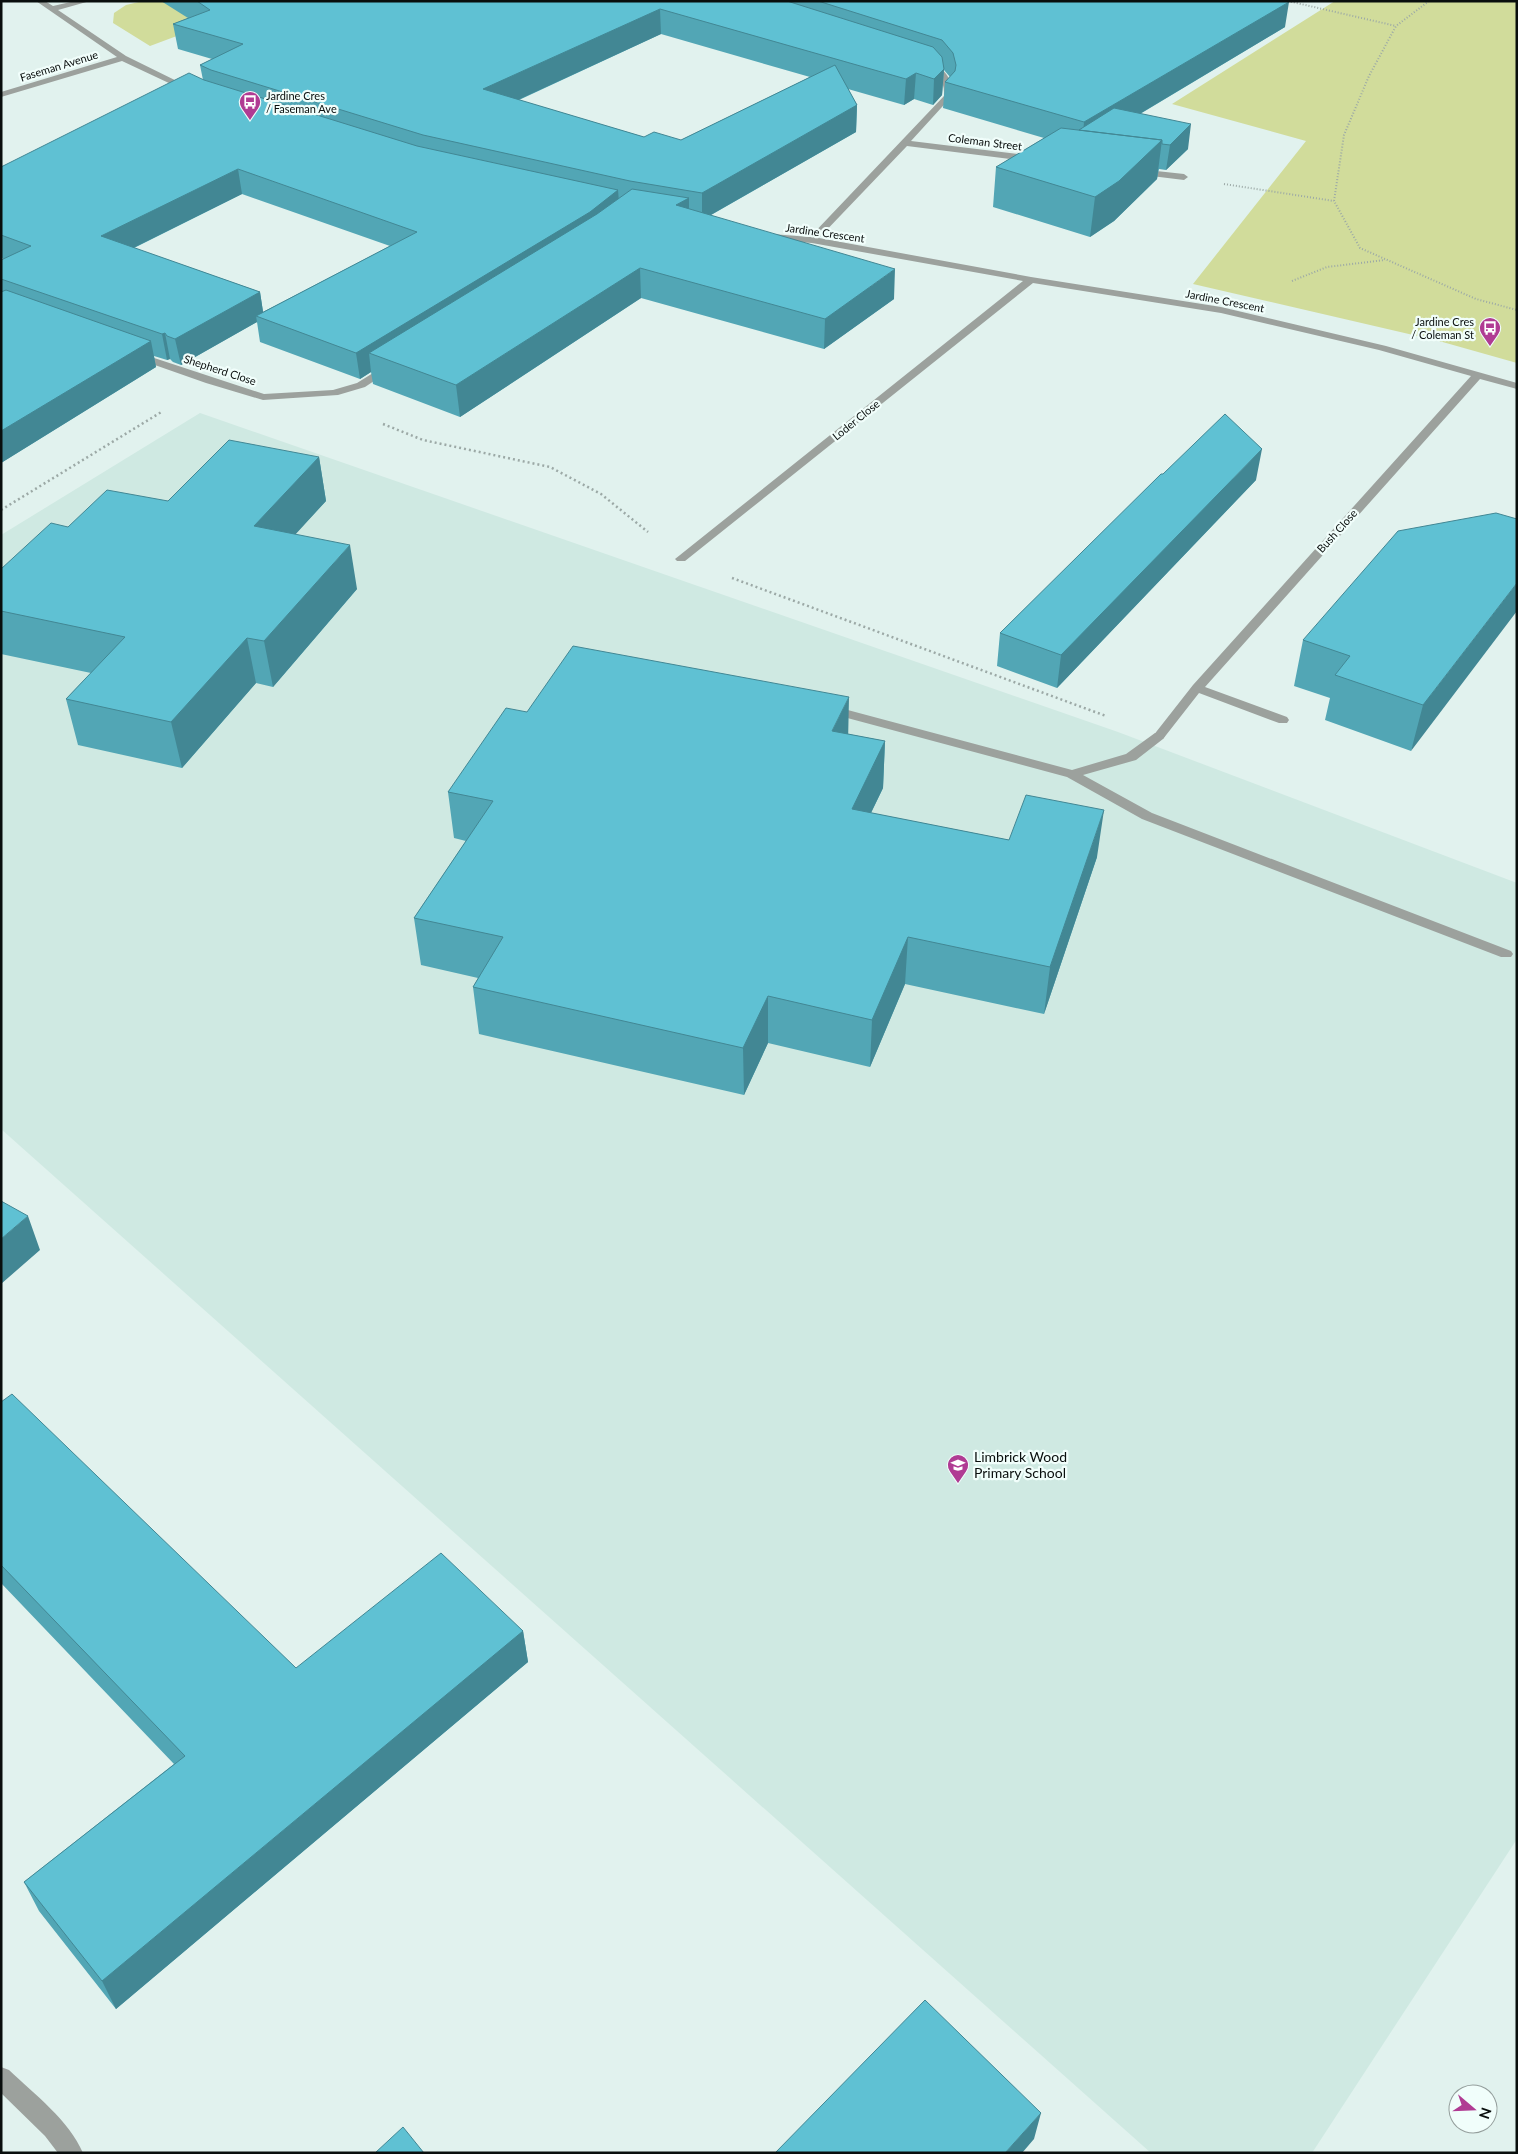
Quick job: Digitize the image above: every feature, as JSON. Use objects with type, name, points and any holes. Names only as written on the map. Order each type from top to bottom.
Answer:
[{"type":"street","points":[[40,1],[123,58],[203,95]]},
{"type":"street","points":[[50,9],[86,1]]},
{"type":"street","name":"Faseman Avenue","points":[[1,95],[123,58]]},
{"type":"street","points":[[812,240],[948,96],[950,86],[946,77],[936,69],[917,63]]},
{"type":"street","name":"Coleman Street","points":[[903,143],[1048,161]]},
{"type":"street","points":[[1126,170],[1184,177]]},
{"type":"street","name":"Jardine Crescent","points":[[762,236],[812,240],[1031,280],[1221,310],[1382,348],[1517,386]]},
{"type":"street","name":"Loder Close","points":[[681,559],[1031,280]]},
{"type":"street","name":"Shepherd Close","points":[[129,352],[210,381],[262,397],[334,393],[361,384],[403,359]]},
{"type":"street","name":"Bush Close","points":[[1072,774],[1131,757],[1160,736],[1197,688],[1478,375]]},
{"type":"street","points":[[1197,688],[1284,720]]},
{"type":"street","points":[[817,706],[1072,774],[1147,816],[1506,954]]},
{"type":"street","points":[[1,2078],[53,2128],[72,2153]]},
{"type":"path","points":[[1288,1],[1396,26]]},
{"type":"path","points":[[1429,1],[1396,26],[1369,76],[1344,135],[1334,201],[1360,248],[1476,299],[1517,310]]},
{"type":"path","points":[[1184,177],[1334,201]]},
{"type":"path","points":[[1264,320],[1292,281],[1327,267],[1387,259]]},
{"type":"path","points":[[1,510],[210,381]]},
{"type":"shaded area","name":"Limbrick Wood Primary School","points":[[200,413],[1118,732],[1517,883],[1517,1839],[1312,2153],[1151,2153],[1,1129],[1,535]]},
{"type":"green space","points":[[143,1],[209,1],[233,15],[150,46],[113,23],[114,13],[126,5]]},
{"type":"green space","points":[[1335,1],[1517,1],[1517,363],[1439,341],[1193,284],[1306,141],[1172,104]]},
{"type":"building","points":[[197,1],[787,1],[933,47],[942,57],[944,69],[934,79],[916,73],[906,79],[660,9],[483,89],[644,137],[654,132],[681,140],[835,65],[857,105],[702,193],[630,181],[423,135],[211,70],[200,65],[243,44],[173,24],[210,10]]},
{"type":"building","points":[[818,1],[1289,2],[1084,122],[945,82],[955,71],[956,65],[953,53],[942,40]]},
{"type":"building","points":[[189,73],[204,80],[417,146],[618,190],[590,212],[356,353],[256,316],[417,232],[238,169],[101,236],[260,292],[175,339],[167,336],[165,333],[162,334],[1,279],[1,260],[31,246],[1,235],[1,167]]},
{"type":"building","points":[[1114,108],[1191,124],[1170,145],[1162,144],[1162,140],[1079,130]]},
{"type":"building","points":[[1061,128],[1162,140],[1119,181],[1095,197],[996,167]]},
{"type":"building","points":[[632,189],[689,198],[676,205],[895,269],[825,319],[640,268],[456,385],[369,353],[597,214]]},
{"type":"building","points":[[6,290],[151,341],[1,431],[1,292]]},
{"type":"building","points":[[1225,414],[1262,449],[1061,655],[1000,633],[1161,474]]},
{"type":"building","points":[[229,440],[319,457],[254,526],[350,545],[264,641],[247,638],[171,722],[66,699],[125,637],[1,611],[1,569],[51,523],[68,527],[107,490],[168,501]]},
{"type":"building","points":[[1496,513],[1517,519],[1517,583],[1423,705],[1335,675],[1350,656],[1303,640],[1398,531]]},
{"type":"building","points":[[573,646],[849,697],[832,731],[885,741],[852,809],[1009,840],[1026,795],[1104,810],[1050,967],[908,937],[872,1020],[768,996],[743,1048],[473,987],[503,937],[414,918],[493,801],[448,792],[506,708],[527,712]]},
{"type":"building","points":[[1,1201],[28,1216],[1,1239]]},
{"type":"building","points":[[12,1394],[296,1668],[441,1553],[523,1631],[102,1981],[24,1882],[185,1756],[1,1565],[1,1402]]},
{"type":"building","points":[[925,2000],[1041,2113],[1005,2153],[775,2153]]},
{"type":"building","points":[[403,2127],[424,2153],[375,2153]]},
{"type":"place","name":"Jardine Cres / Faseman Ave","points":[[250,121]]},
{"type":"place","name":"Jardine Cres / Coleman St","points":[[1490,347]]},
{"type":"place","name":"Limbrick Wood Primary School","points":[[958,1484]]}]
